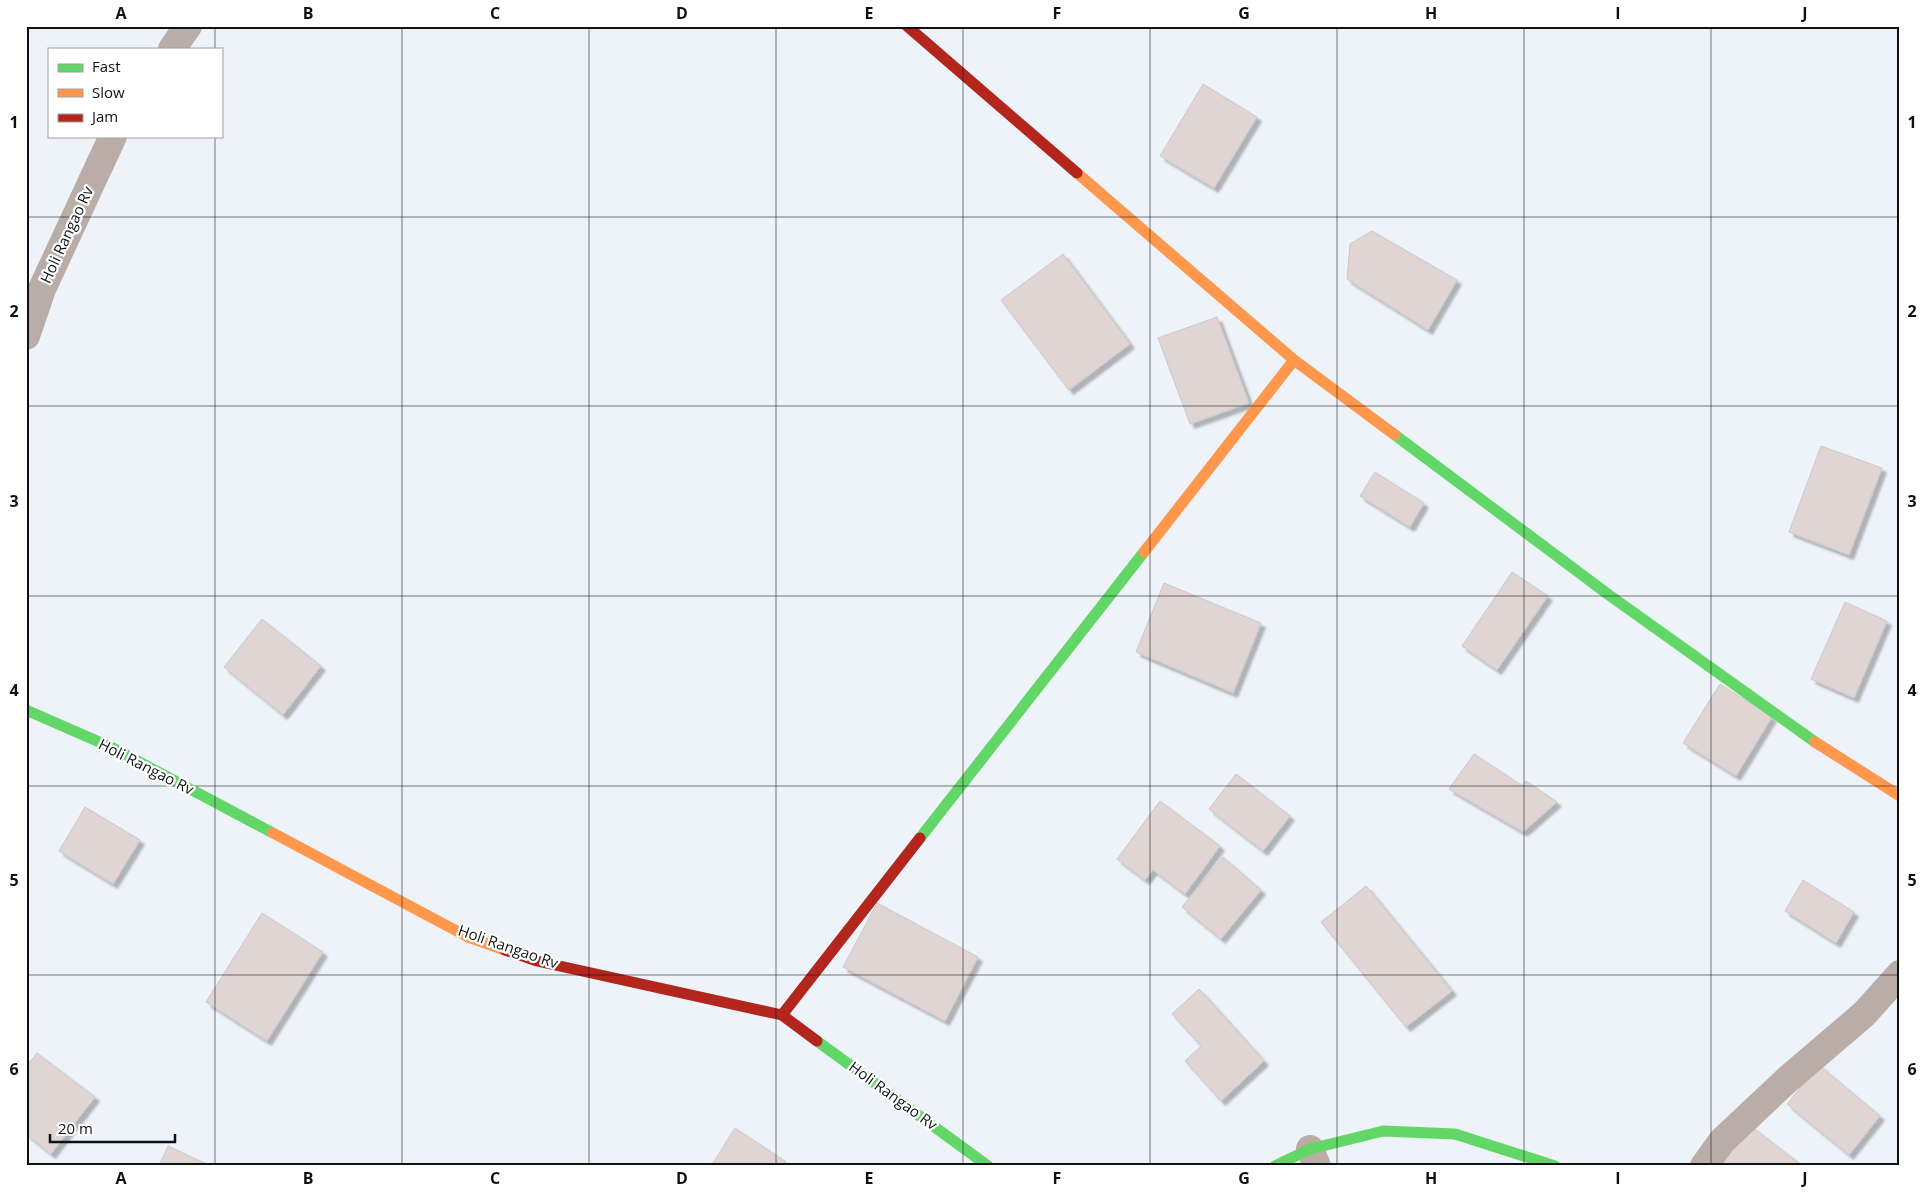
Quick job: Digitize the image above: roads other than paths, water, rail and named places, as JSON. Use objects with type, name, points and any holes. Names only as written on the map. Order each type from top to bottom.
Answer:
[{"type":"street","points":[[173,48],[188,26]]},
{"type":"street","points":[[907,26],[1294,360],[1625,606],[1814,742],[1900,796]]},
{"type":"street","name":"Holi Rangao Rv","points":[[26,336],[42,289],[112,138]]},
{"type":"street","points":[[782,1015],[1294,360]]},
{"type":"street","name":"Holi Rangao Rv","points":[[26,710],[113,748],[468,937],[537,961],[782,1015],[988,1166]]},
{"type":"street","points":[[1704,1166],[1722,1141],[1788,1079],[1864,1014],[1900,974]]},
{"type":"street","points":[[1275,1166],[1314,1158],[1383,1131],[1456,1134],[1554,1166]]}]
